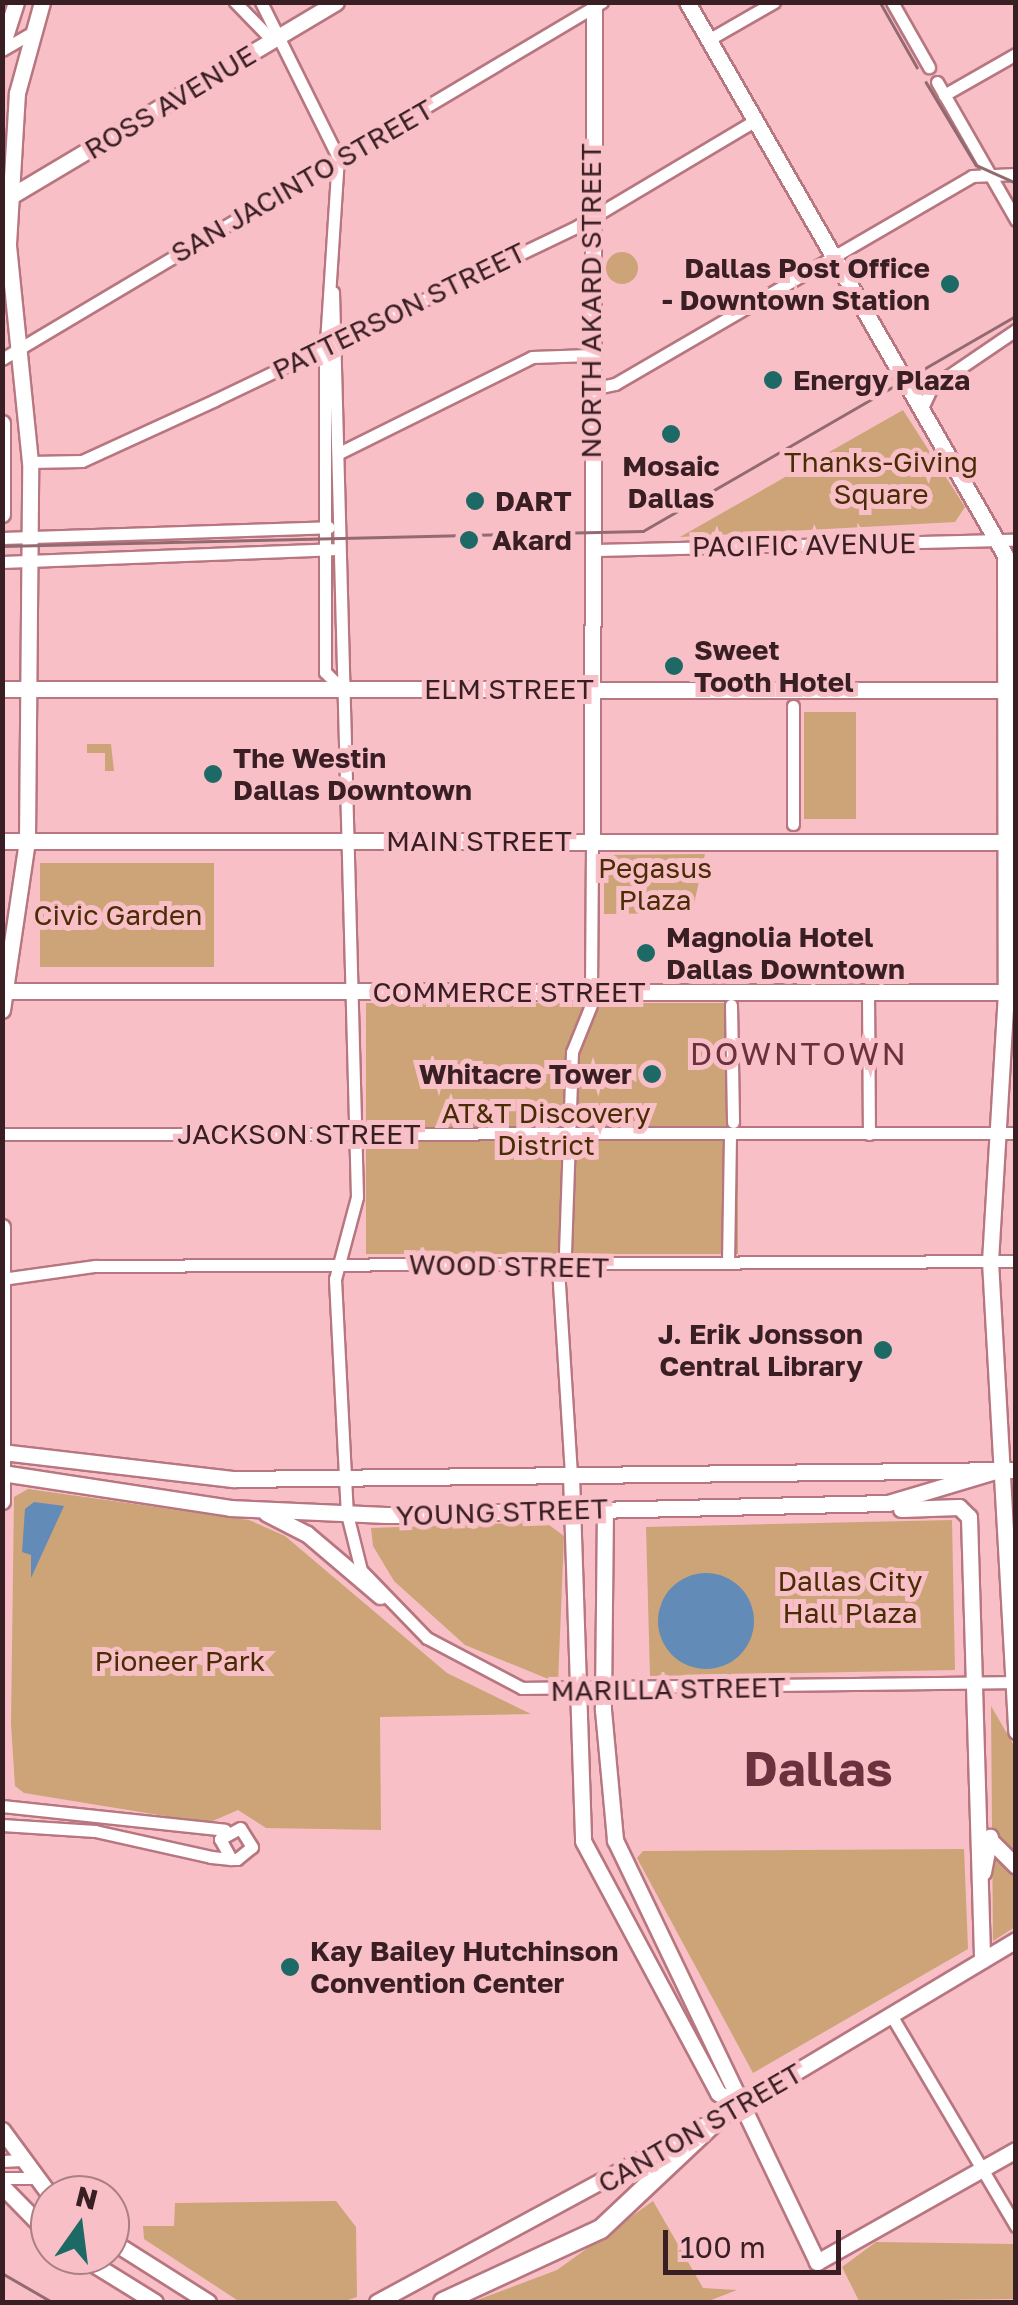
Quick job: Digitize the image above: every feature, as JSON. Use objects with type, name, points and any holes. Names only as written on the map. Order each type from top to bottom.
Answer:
[{"type":"highway","points":[[444,2302],[601,2229],[720,2116]]},
{"type":"main road","points":[[2,48],[16,2]]},
{"type":"main road","points":[[2,1010],[27,840],[25,562],[30,462],[8,356],[6,199],[17,94],[42,2]]},
{"type":"main road","name":"ROSS AVENUE","points":[[6,199],[336,2]]},
{"type":"main road","points":[[687,2],[834,258],[1007,540],[1011,992],[1008,1133],[990,1261],[1007,1470],[1011,1682],[1016,1731]]},
{"type":"main road","name":"NORTH AKARD STREET","points":[[592,840],[590,356],[596,4]]},
{"type":"main road","points":[[2,423],[2,514]]},
{"type":"main road","name":"ELM STREET","points":[[2,689],[1010,690]]},
{"type":"main road","name":"MAIN STREET","points":[[2,841],[1010,842]]},
{"type":"main road","name":"COMMERCE STREET","points":[[3,991],[352,992],[591,998],[1011,992]]},
{"type":"main road","points":[[2,1226],[2,1501]]},
{"type":"main road","name":"YOUNG STREET","points":[[3,1452],[166,1476],[345,1480],[1007,1470]]},
{"type":"main road","name":"YOUNG STREET","points":[[3,1473],[262,1511],[347,1514],[850,1505],[920,1498],[1007,1470]]},
{"type":"main road","points":[[571,1474],[578,1818],[595,1873],[718,2093],[740,2106]]},
{"type":"main road","points":[[850,1505],[968,1514],[982,1960]]},
{"type":"main road","points":[[606,1508],[603,1690],[615,1840],[738,2081],[740,2106],[817,2262],[1016,2150]]},
{"type":"main road","points":[[262,1511],[308,1534],[380,1596]]},
{"type":"main road","points":[[979,1892],[990,1837],[1016,1866]]},
{"type":"main road","name":"CANTON STREET","points":[[377,2302],[740,2106],[1016,1940]]},
{"type":"main road","points":[[2,2130],[33,2175]]},
{"type":"main road","points":[[2,2186],[30,2215]]},
{"type":"main road","points":[[130,2253],[208,2302]]},
{"type":"main road","points":[[111,2275],[155,2302]]},
{"type":"street","points":[[236,2],[273,40]]},
{"type":"street","points":[[261,2],[273,40],[338,157],[334,292],[325,347],[325,672],[342,690]]},
{"type":"street","points":[[708,40],[774,2]]},
{"type":"street","points":[[892,2],[929,67]]},
{"type":"street","name":"SAN JACINTO STREET","points":[[8,356],[596,4]]},
{"type":"street","points":[[2,48],[33,32]]},
{"type":"street","points":[[944,95],[1016,54]]},
{"type":"street","points":[[937,82],[1016,220]]},
{"type":"street","name":"PATTERSON STREET","points":[[30,462],[82,460],[205,404],[591,218],[754,121]]},
{"type":"street","points":[[590,389],[615,384],[834,258],[989,175],[1016,174]]},
{"type":"street","name":"MARILLA STREET","points":[[334,292],[344,550],[342,690],[357,1197],[340,1265],[347,1514],[362,1570],[380,1596],[487,1674],[574,1692],[1011,1682]]},
{"type":"street","points":[[923,406],[932,387],[1016,330]]},
{"type":"street","points":[[341,452],[532,358],[590,356]]},
{"type":"street","points":[[2,538],[343,526]]},
{"type":"street","name":"PACIFIC AVENUE","points":[[592,550],[1007,540]]},
{"type":"street","points":[[2,562],[344,550]]},
{"type":"street","points":[[793,706],[793,824]]},
{"type":"street","points":[[564,1253],[564,1134],[572,1052],[591,998],[592,840]]},
{"type":"street","points":[[868,993],[869,1134]]},
{"type":"street","points":[[728,1263],[731,1005]]},
{"type":"street","name":"JACKSON STREET","points":[[2,1134],[564,1134],[731,1128],[869,1134],[1008,1133]]},
{"type":"street","name":"WOOD STREET","points":[[3,1279],[95,1266],[558,1268],[1016,1261]]},
{"type":"street","points":[[558,1268],[571,1474]]},
{"type":"street","points":[[2,1806],[225,1830],[240,1828],[252,1842],[232,1859]]},
{"type":"street","points":[[2,1825],[95,1831],[232,1859]]},
{"type":"street","points":[[225,1830],[220,1849],[232,1859]]},
{"type":"street","points":[[890,2015],[1016,2226]]},
{"type":"street","points":[[2,2161],[22,2160]]},
{"type":"street","points":[[2,2178],[30,2178]]},
{"type":"green space","points":[[622,252],[633,257],[638,268],[633,279],[622,284],[611,279],[606,268],[611,257]]},
{"type":"green space","name":"Thanks-Giving Square","points":[[903,410],[965,507],[955,522],[680,537]]},
{"type":"green space","points":[[804,712],[856,712],[856,819],[804,819]]},
{"type":"green space","points":[[87,744],[111,744],[114,771],[105,771],[105,753],[87,753]]},
{"type":"green space","name":"Pegasus Plaza","points":[[705,854],[692,913],[604,914],[604,855]]},
{"type":"green space","name":"Civic Garden","points":[[40,863],[214,863],[214,967],[40,967]]},
{"type":"green space","name":"AT&T Discovery District","points":[[366,1003],[738,1003],[738,1254],[366,1254]]},
{"type":"green space","name":"Pioneer Park","points":[[28,1489],[249,1520],[285,1536],[447,1673],[531,1714],[380,1717],[381,1830],[266,1828],[238,1810],[208,1823],[24,1793],[15,1786],[11,1724],[14,1497]]},
{"type":"green space","name":"Dallas City Hall Plaza","points":[[952,1520],[955,1670],[650,1676],[646,1527]],"holes":[[[712,1574],[741,1588],[753,1619],[743,1650],[699,1668],[660,1606],[680,1581]]]},
{"type":"green space","points":[[545,1522],[564,1536],[558,1683],[465,1645],[394,1581],[373,1546],[371,1528]]},
{"type":"green space","points":[[991,1706],[1016,1749],[1015,1927],[993,1941]]},
{"type":"green space","points":[[964,1849],[968,1949],[753,2073],[637,1858],[643,1851]]},
{"type":"green space","points":[[336,2201],[356,2227],[357,2297],[342,2302],[240,2302],[144,2239],[143,2226],[174,2226],[175,2203]]},
{"type":"green space","points":[[653,2201],[703,2288],[737,2290],[706,2302],[472,2302],[557,2270]]},
{"type":"green space","points":[[876,2242],[1013,2244],[1015,2299],[859,2301],[842,2267]]},
{"type":"water","points":[[34,1502],[64,1506],[31,1578],[31,1555],[22,1552],[25,1509]]},
{"type":"water","points":[[706,1573],[724,1577],[740,1587],[750,1603],[754,1621],[750,1639],[740,1655],[724,1665],[706,1669],[688,1665],[672,1655],[662,1639],[658,1621],[662,1603],[672,1587],[688,1577]]},
{"type":"tram line","points":[[880,2],[917,67]]},
{"type":"tram line","points":[[926,82],[976,165],[1016,183]]},
{"type":"tram line","points":[[2,546],[643,531],[1016,316]]},
{"type":"tram line","points":[[2,2273],[52,2302]]},
{"type":"place","name":"Dallas Post Office - Downtown Station","points":[[950,284]]},
{"type":"place","name":"Energy Plaza","points":[[773,380]]},
{"type":"place","name":"Mosaic Dallas","points":[[671,434]]},
{"type":"place","name":"DART","points":[[475,501]]},
{"type":"place","name":"Akard","points":[[469,540]]},
{"type":"place","name":"Sweet Tooth Hotel","points":[[674,666]]},
{"type":"place","name":"The Westin Dallas Downtown","points":[[213,774]]},
{"type":"place","name":"Magnolia Hotel Dallas Downtown","points":[[646,953]]},
{"type":"place","name":"Whitacre Tower","points":[[652,1074]]},
{"type":"place","name":"J. Erik Jonsson Central Library","points":[[883,1350]]},
{"type":"place","name":"Kay Bailey Hutchinson Convention Center","points":[[290,1967]]},
{"type":"district","name":"DOWNTOWN","points":[[799,1053]]},
{"type":"district","name":"Dallas","points":[[818,1769]]}]
